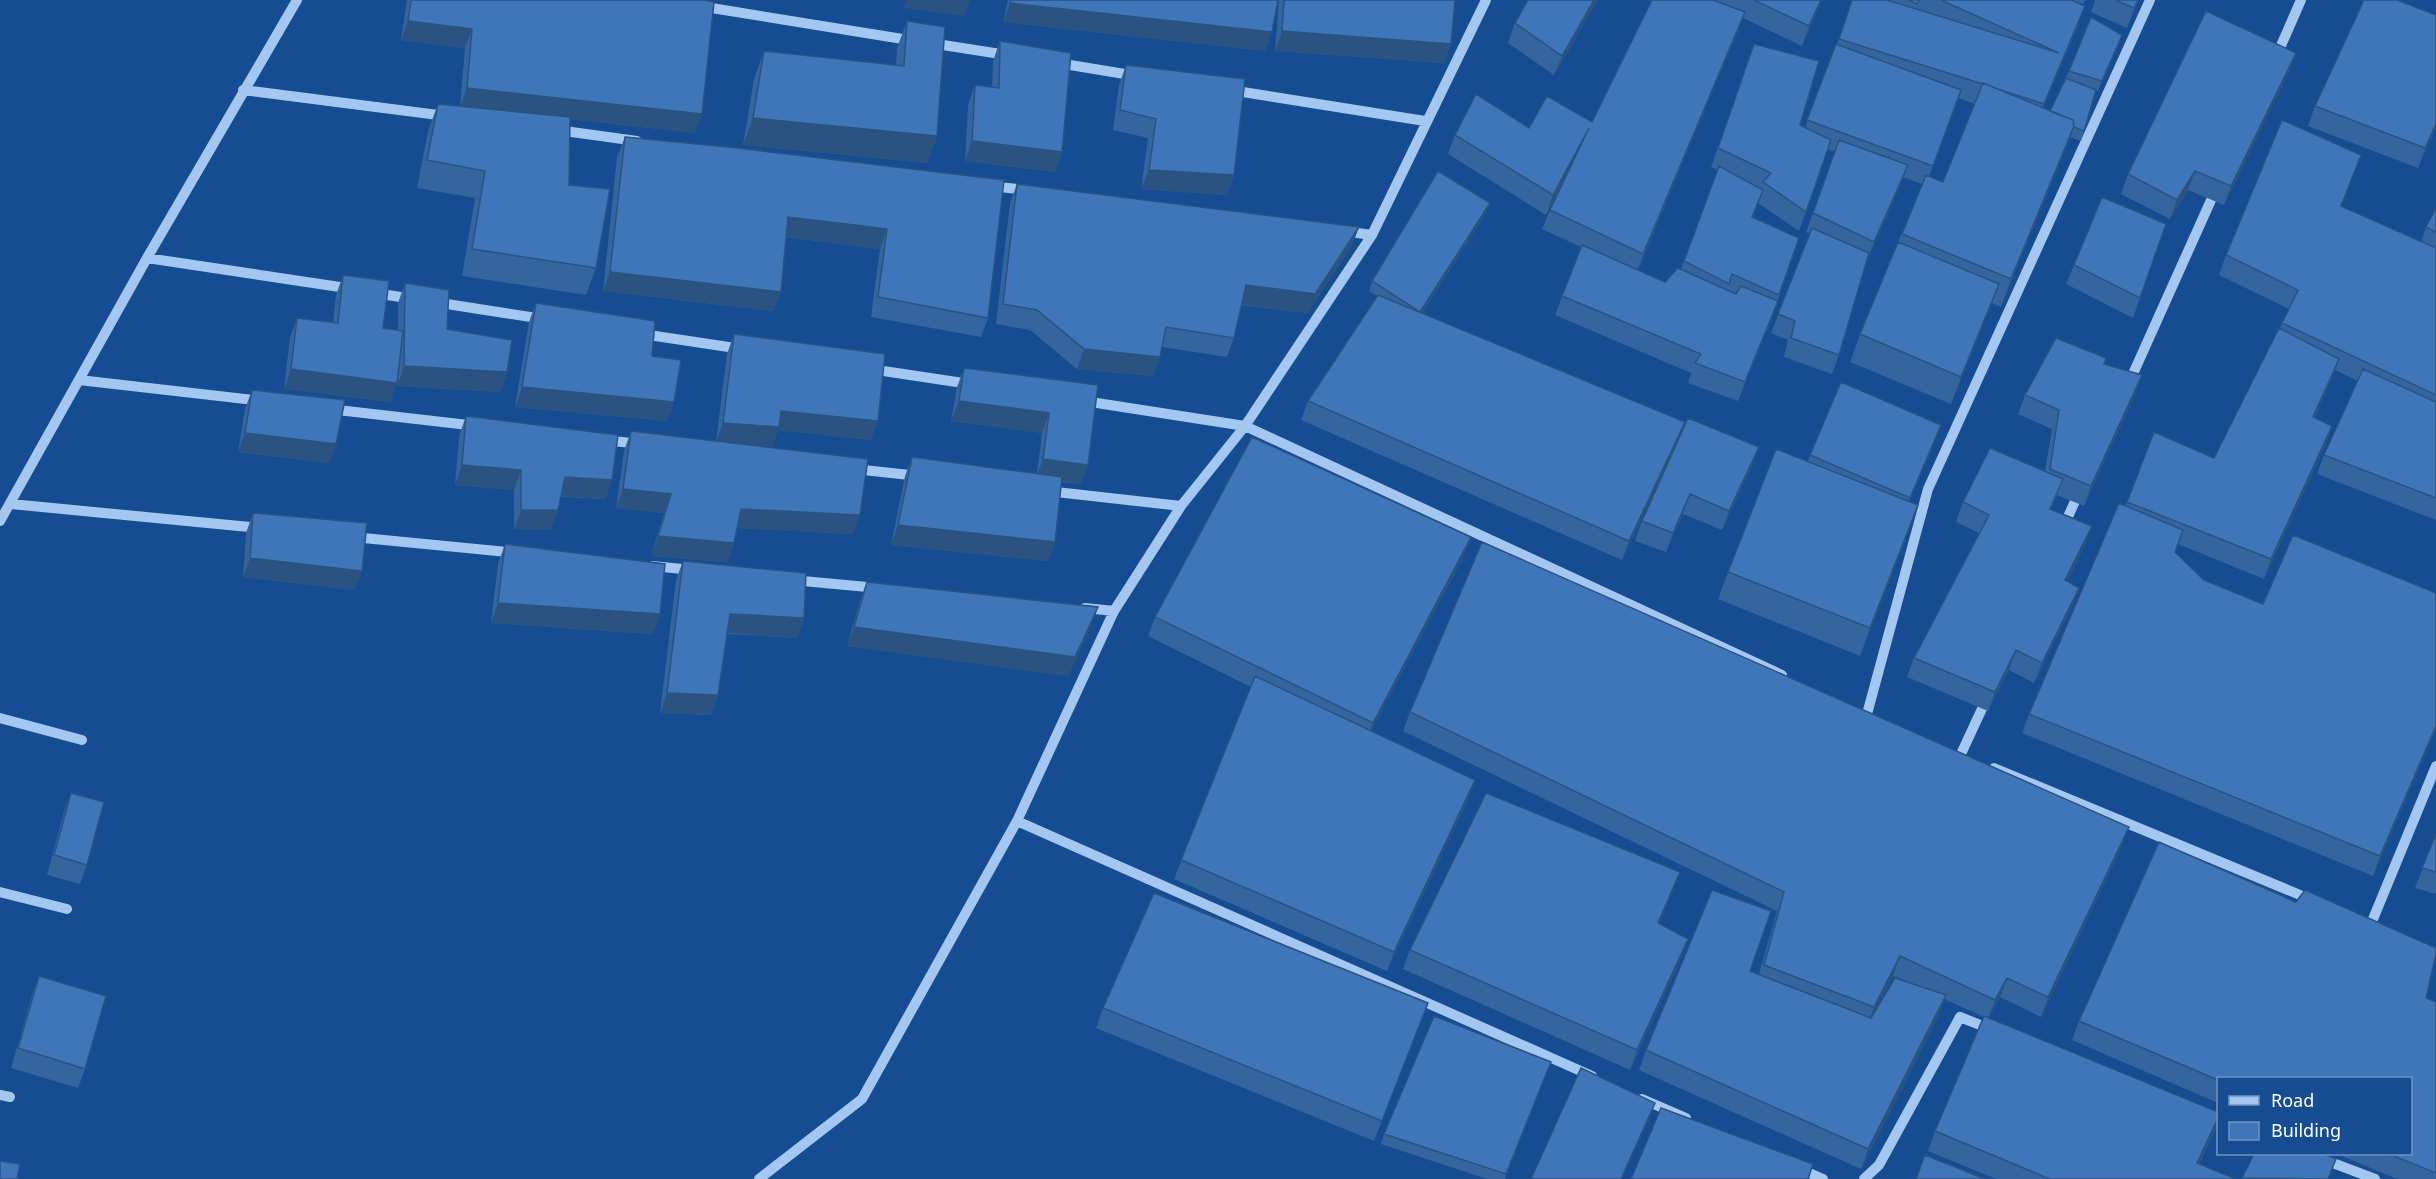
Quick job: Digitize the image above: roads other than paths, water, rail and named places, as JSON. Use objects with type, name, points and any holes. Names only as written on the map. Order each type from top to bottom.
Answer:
[{"type":"street","points":[[0,521],[147,258],[297,0]]},
{"type":"street","points":[[759,1179],[862,1099],[1017,821],[1114,611],[1181,506],[1245,426],[1372,235],[1486,0]]},
{"type":"street","points":[[1856,709],[1872,716],[1929,489],[2150,0]]},
{"type":"street","points":[[2272,66],[2301,0]]},
{"type":"street","points":[[684,4],[1013,56]]},
{"type":"street","points":[[1048,62],[1154,78]]},
{"type":"street","points":[[1213,88],[1425,122]]},
{"type":"street","points":[[243,90],[457,118]]},
{"type":"street","points":[[540,128],[647,142]]},
{"type":"street","points":[[2124,393],[2223,175]]},
{"type":"street","points":[[980,184],[1039,192]]},
{"type":"street","points":[[1336,230],[1372,235]]},
{"type":"street","points":[[147,258],[560,321]]},
{"type":"street","points":[[631,332],[749,350]]},
{"type":"street","points":[[855,366],[986,386]]},
{"type":"street","points":[[79,380],[280,403]]},
{"type":"street","points":[[1068,399],[1245,426],[1792,679]]},
{"type":"street","points":[[316,407],[494,428]]},
{"type":"street","points":[[589,438],[648,445]]},
{"type":"street","points":[[837,467],[932,478]]},
{"type":"street","points":[[2060,536],[2085,481]]},
{"type":"street","points":[[1039,490],[1181,506]]},
{"type":"street","points":[[11,504],[272,529]]},
{"type":"street","points":[[343,536],[533,555]]},
{"type":"street","points":[[640,565],[699,571]]},
{"type":"street","points":[[782,579],[889,589]]},
{"type":"street","points":[[1079,607],[1114,611]]},
{"type":"street","points":[[1972,759],[1956,752],[1991,688]]},
{"type":"street","points":[[0,718],[82,740]]},
{"type":"street","points":[[1983,763],[2326,906]]},
{"type":"street","points":[[2371,924],[2436,766]]},
{"type":"street","points":[[1017,821],[1605,1082]]},
{"type":"street","points":[[0,892],[67,909]]},
{"type":"street","points":[[2360,920],[2392,933]]},
{"type":"street","points":[[1864,1179],[1879,1165],[1960,1017],[2003,1034]]},
{"type":"street","points":[[1627,1092],[1692,1121]]},
{"type":"street","points":[[2312,1155],[2375,1179]]},
{"type":"street","points":[[1791,1164],[1823,1179]]}]
